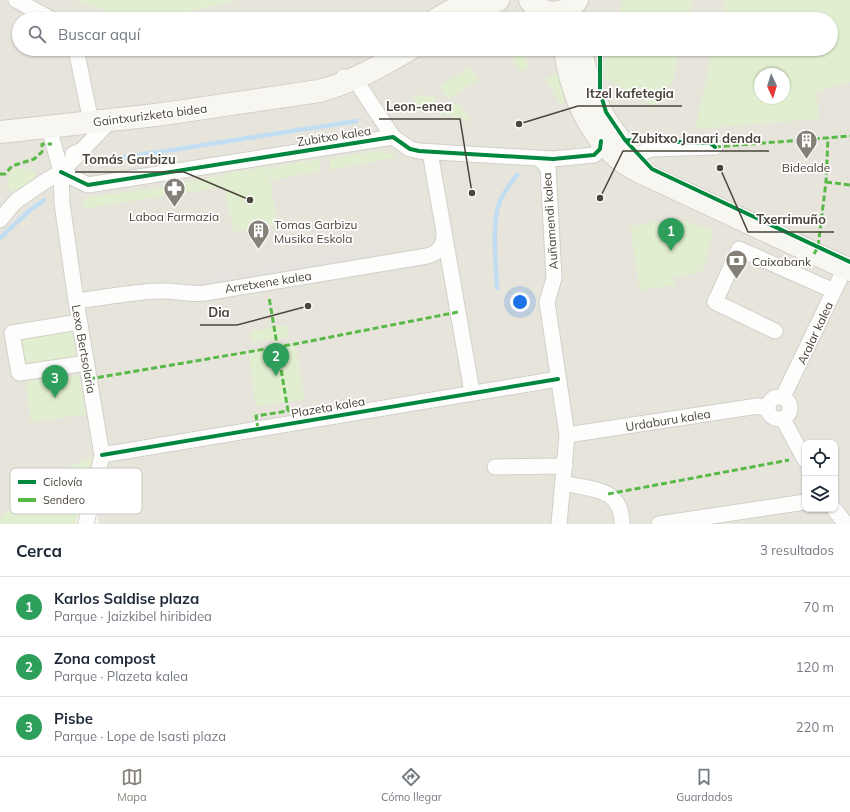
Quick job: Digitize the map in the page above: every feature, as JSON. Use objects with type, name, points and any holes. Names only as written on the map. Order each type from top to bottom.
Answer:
[{"type":"main road","points":[[449,12],[470,0]]},
{"type":"main road","points":[[475,12],[498,0]]},
{"type":"main road","points":[[538,8],[562,12],[574,8]]},
{"type":"main road","points":[[344,79],[376,56]]},
{"type":"main road","points":[[344,79],[395,56]]},
{"type":"main road","points":[[567,56],[574,87],[599,138],[615,157],[626,165],[848,269]]},
{"type":"main road","points":[[582,56],[593,97],[607,122],[630,155],[647,175]]},
{"type":"main road","name":"Gaintxurizketa bidea","points":[[0,132],[50,135],[91,132],[319,91],[344,79]]},
{"type":"street","points":[[16,0],[38,12]]},
{"type":"street","points":[[50,135],[60,152],[66,154],[77,153],[91,132],[77,56]]},
{"type":"street","name":"Zubitxo kalea","points":[[344,79],[393,137],[410,148],[430,152],[553,159],[594,155],[600,149],[599,138]]},
{"type":"street","points":[[0,220],[16,201],[61,172],[91,132]]},
{"type":"street","name":"Lexo Bertsolaria","points":[[50,135],[61,172],[62,203],[79,322],[102,456],[99,468]]},
{"type":"street","name":"Zubitxo kalea","points":[[61,172],[88,185],[393,137]]},
{"type":"street","points":[[599,138],[607,141],[616,150],[630,155],[652,149],[715,147]]},
{"type":"street","points":[[430,152],[472,392]]},
{"type":"street","name":"Auñamendi kalea","points":[[540,158],[548,168],[554,278],[547,302],[567,435],[559,524]]},
{"type":"street","name":"Arretxene kalea","points":[[76,301],[159,291],[173,291],[192,294],[427,256],[439,249],[444,238],[444,232]]},
{"type":"street","points":[[775,331],[715,302],[739,249],[834,291]]},
{"type":"street","name":"Aralar kalea","points":[[783,397],[834,291],[848,269]]},
{"type":"street","points":[[79,322],[12,333],[19,373],[86,363]]},
{"type":"street","name":"Plazeta kalea","points":[[102,456],[472,392],[558,379]]},
{"type":"street","points":[[780,396],[789,403],[790,410],[783,419],[773,417],[768,409],[772,399],[780,396]]},
{"type":"street","name":"Urdaburu kalea","points":[[567,435],[758,406],[768,409]]},
{"type":"street","points":[[783,419],[802,454]]},
{"type":"street","points":[[495,467],[564,466]]},
{"type":"street","points":[[563,483],[608,494],[616,499],[620,505],[622,524]]},
{"type":"street","points":[[659,524],[802,502]]},
{"type":"street","points":[[836,512],[846,524]]},
{"type":"street","name":"Lexo Bertsolaria","points":[[86,524],[88,514]]},
{"type":"shaded area","points":[[0,0],[74,0],[109,12],[12,12],[12,56],[838,56],[838,12],[187,12],[240,0],[850,0],[850,524],[99,524],[98,514],[142,514],[142,468],[94,468],[93,457],[66,468],[10,468],[10,508],[0,519]]},
{"type":"shaded area","points":[[381,247],[382,256],[290,271],[289,262]]},
{"type":"shaded area","points":[[426,262],[427,266],[297,287],[296,283]]},
{"type":"shaded area","points":[[281,263],[283,272],[238,280],[236,270]]},
{"type":"shaded area","points":[[230,271],[232,280],[198,286],[197,276]]},
{"type":"green space","points":[[74,0],[240,0],[187,12],[109,12]]},
{"type":"green space","points":[[624,0],[693,0],[690,12],[620,12]]},
{"type":"green space","points":[[725,0],[850,0],[850,82],[816,92],[819,119],[695,129],[711,56],[838,56],[838,12],[722,12]]},
{"type":"green space","points":[[511,56],[524,56],[530,66],[521,72]]},
{"type":"green space","points":[[606,56],[678,56],[672,83],[655,106],[599,75]]},
{"type":"green space","points":[[470,67],[478,80],[448,99],[440,86]]},
{"type":"green space","points":[[560,71],[567,100],[560,104],[545,79]]},
{"type":"green space","points":[[415,95],[435,96],[434,109],[415,109]]},
{"type":"green space","points":[[459,102],[460,104],[471,122],[440,113]]},
{"type":"green space","points":[[377,151],[389,153],[398,157],[330,170],[330,158]]},
{"type":"green space","points":[[319,159],[320,171],[271,180],[269,168]]},
{"type":"green space","points":[[268,166],[277,225],[234,232],[221,175]]},
{"type":"green space","points":[[19,168],[27,168],[35,173],[35,183],[15,195],[6,186],[11,171]]},
{"type":"green space","points":[[220,176],[222,187],[174,195],[172,185]]},
{"type":"green space","points":[[163,187],[164,196],[82,209],[84,199],[90,197]]},
{"type":"green space","points":[[678,219],[714,230],[702,272],[673,277],[676,285],[640,290],[630,226]]},
{"type":"green space","points":[[288,325],[289,337],[252,342],[251,331]]},
{"type":"green space","points":[[72,326],[77,361],[22,370],[16,335]]},
{"type":"green space","points":[[295,344],[305,400],[256,406],[248,352]]},
{"type":"green space","points":[[79,375],[86,414],[31,422],[26,381]]},
{"type":"green space","points":[[93,457],[90,468],[66,468]]},
{"type":"green space","points":[[10,508],[10,514],[79,514],[76,524],[0,524],[0,519]]},
{"type":"waterway","points":[[102,161],[356,121]]},
{"type":"waterway","points":[[497,288],[495,244],[497,210],[500,201],[517,175]]},
{"type":"waterway","points":[[0,238],[29,211],[44,200]]},
{"type":"marked path","points":[[715,147],[850,136]]},
{"type":"marked path","points":[[814,254],[818,247],[826,182],[828,138]]},
{"type":"marked path","points":[[0,174],[5,174],[12,166],[34,159],[42,152],[42,144],[52,144]]},
{"type":"marked path","points":[[826,182],[850,185]]},
{"type":"marked path","points":[[258,429],[256,416],[288,411],[269,297]]},
{"type":"marked path","points":[[89,379],[295,344],[458,312]]},
{"type":"marked path","points":[[608,494],[789,460]]},
{"type":"cycle path","points":[[600,56],[600,92],[606,112],[625,140],[652,169],[850,262]]},
{"type":"cycle path","points":[[61,172],[88,185],[393,137],[410,149],[419,151],[553,159],[594,155],[600,149],[601,141]]},
{"type":"cycle path","points":[[625,140],[710,143],[715,147]]},
{"type":"cycle path","points":[[102,455],[558,379]]},
{"type":"place","name":"Itzel kafetegia","points":[[519,124]]},
{"type":"place","name":"Bidealde","points":[[806,160]]},
{"type":"place","name":"Txerrimuño","points":[[720,168]]},
{"type":"place","name":"Leon-enea","points":[[472,193]]},
{"type":"place","name":"Zubitxo Janari denda","points":[[600,198]]},
{"type":"place","name":"Tomás Garbizu","points":[[250,200]]},
{"type":"place","name":"Laboa Farmazia","points":[[174,208]]},
{"type":"place","name":"Tomas Garbizu Musika Eskola","points":[[259,250]]},
{"type":"place","name":"Karlos Saldise plaza","points":[[671,251]]},
{"type":"place","name":"Caixabank","points":[[737,280]]},
{"type":"place","name":"Dia","points":[[308,306]]},
{"type":"place","name":"Zona compost","points":[[276,376]]},
{"type":"place","name":"Pisbe","points":[[55,398]]}]
